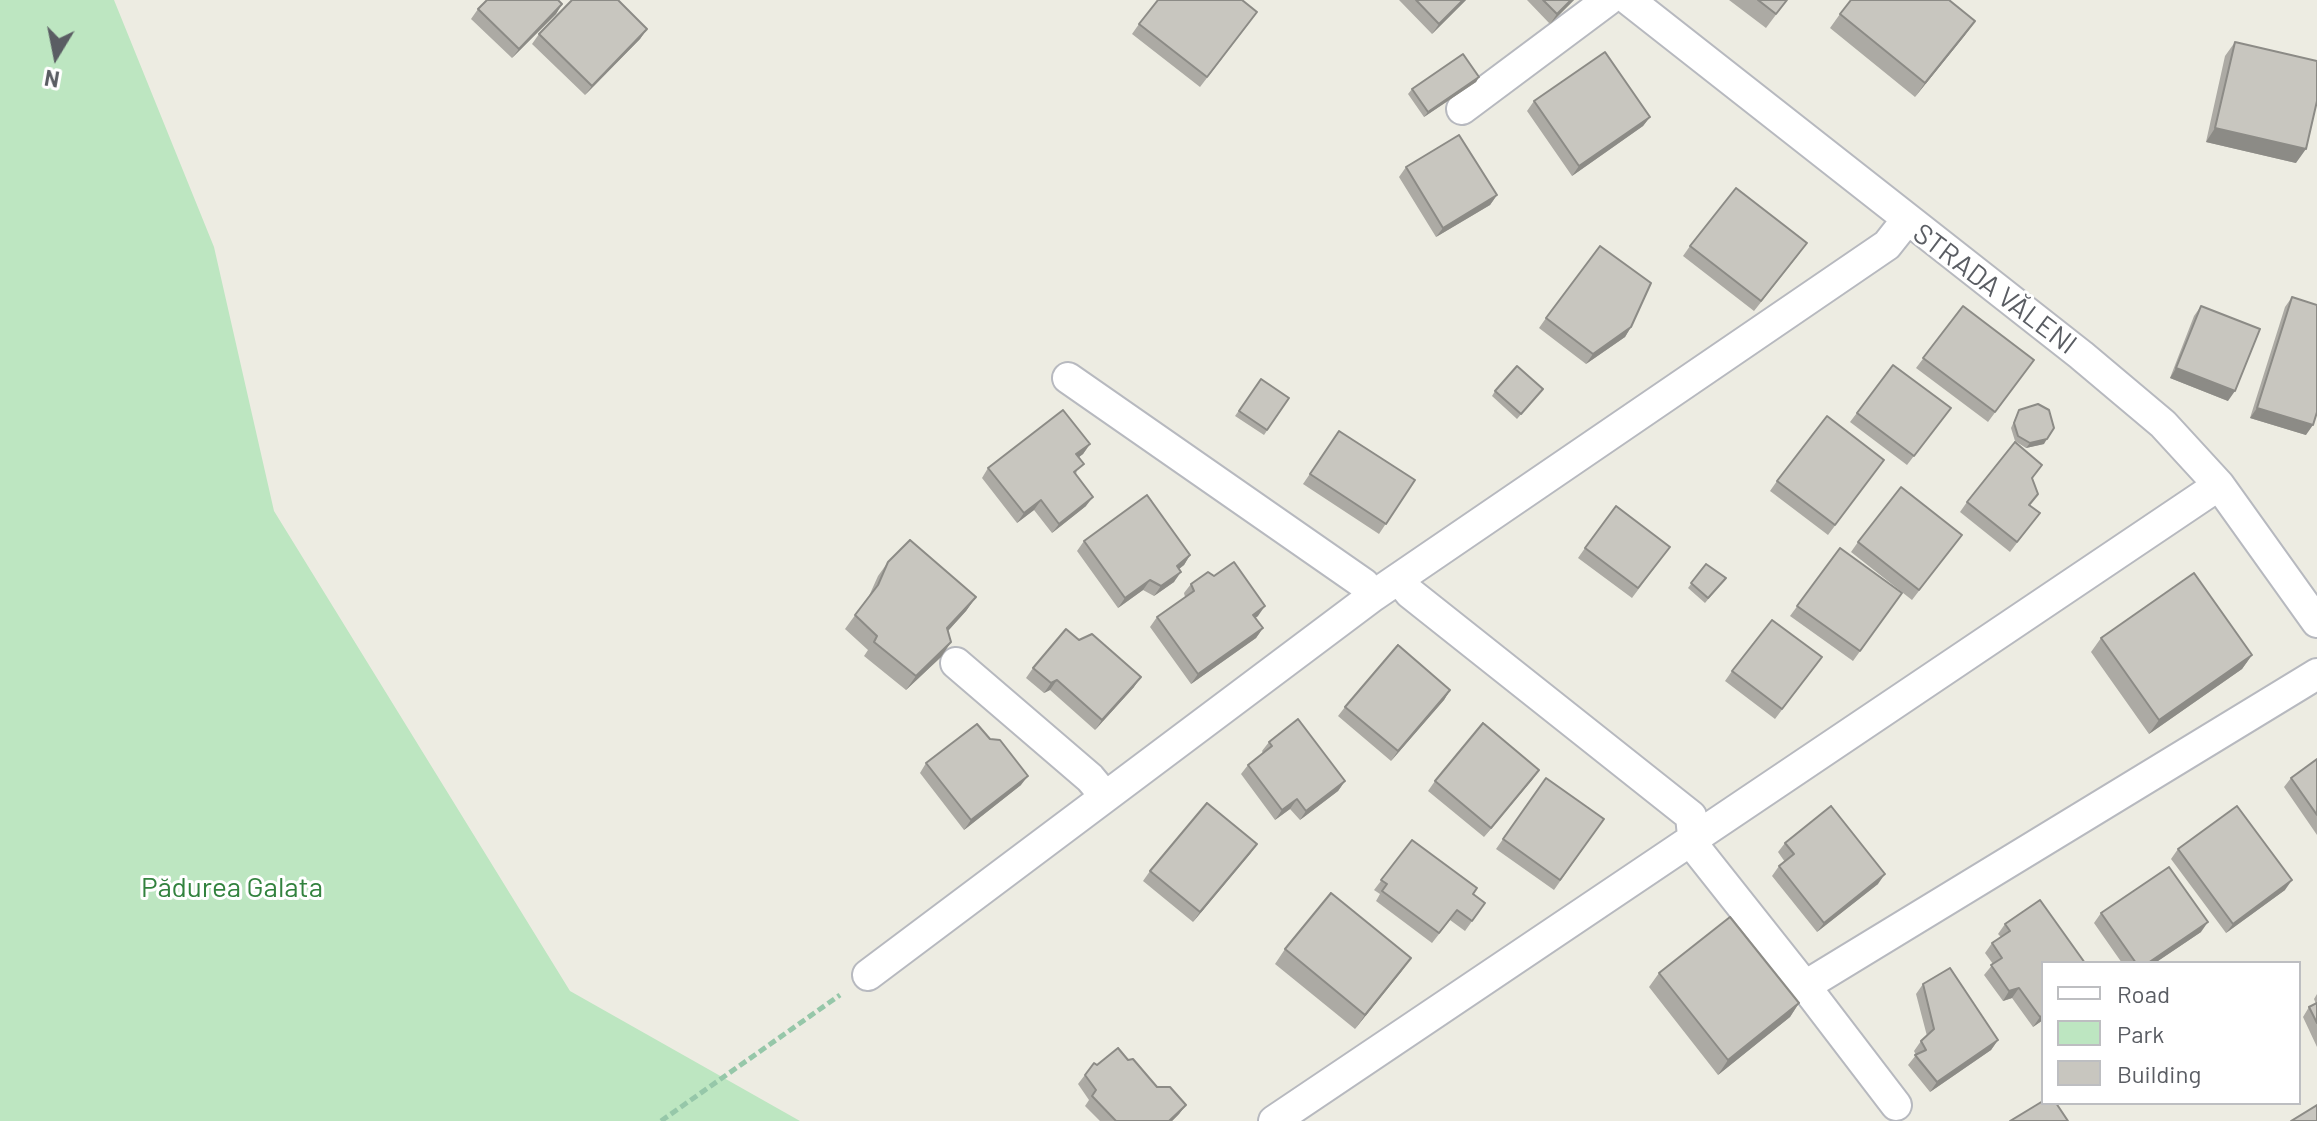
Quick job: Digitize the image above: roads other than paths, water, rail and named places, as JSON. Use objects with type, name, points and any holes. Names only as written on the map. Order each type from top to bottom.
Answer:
[{"type":"street","points":[[1462,109],[1608,0]]},
{"type":"street","name":"STRADA VĂLENI","points":[[1629,0],[1906,221],[2081,355],[2163,424],[2219,485],[2317,622]]},
{"type":"street","points":[[868,975],[1373,596],[1887,245],[1906,221]]},
{"type":"street","points":[[1068,378],[1364,584],[1373,596]]},
{"type":"street","points":[[1274,1121],[2219,485]]},
{"type":"street","points":[[1399,579],[1410,593],[1691,816],[1694,846],[1896,1105]]},
{"type":"street","points":[[956,663],[1090,778],[1105,796]]},
{"type":"street","points":[[1805,986],[2317,674]]},
{"type":"park label","name":"Pădurea Galata","points":[[232,888]]}]
